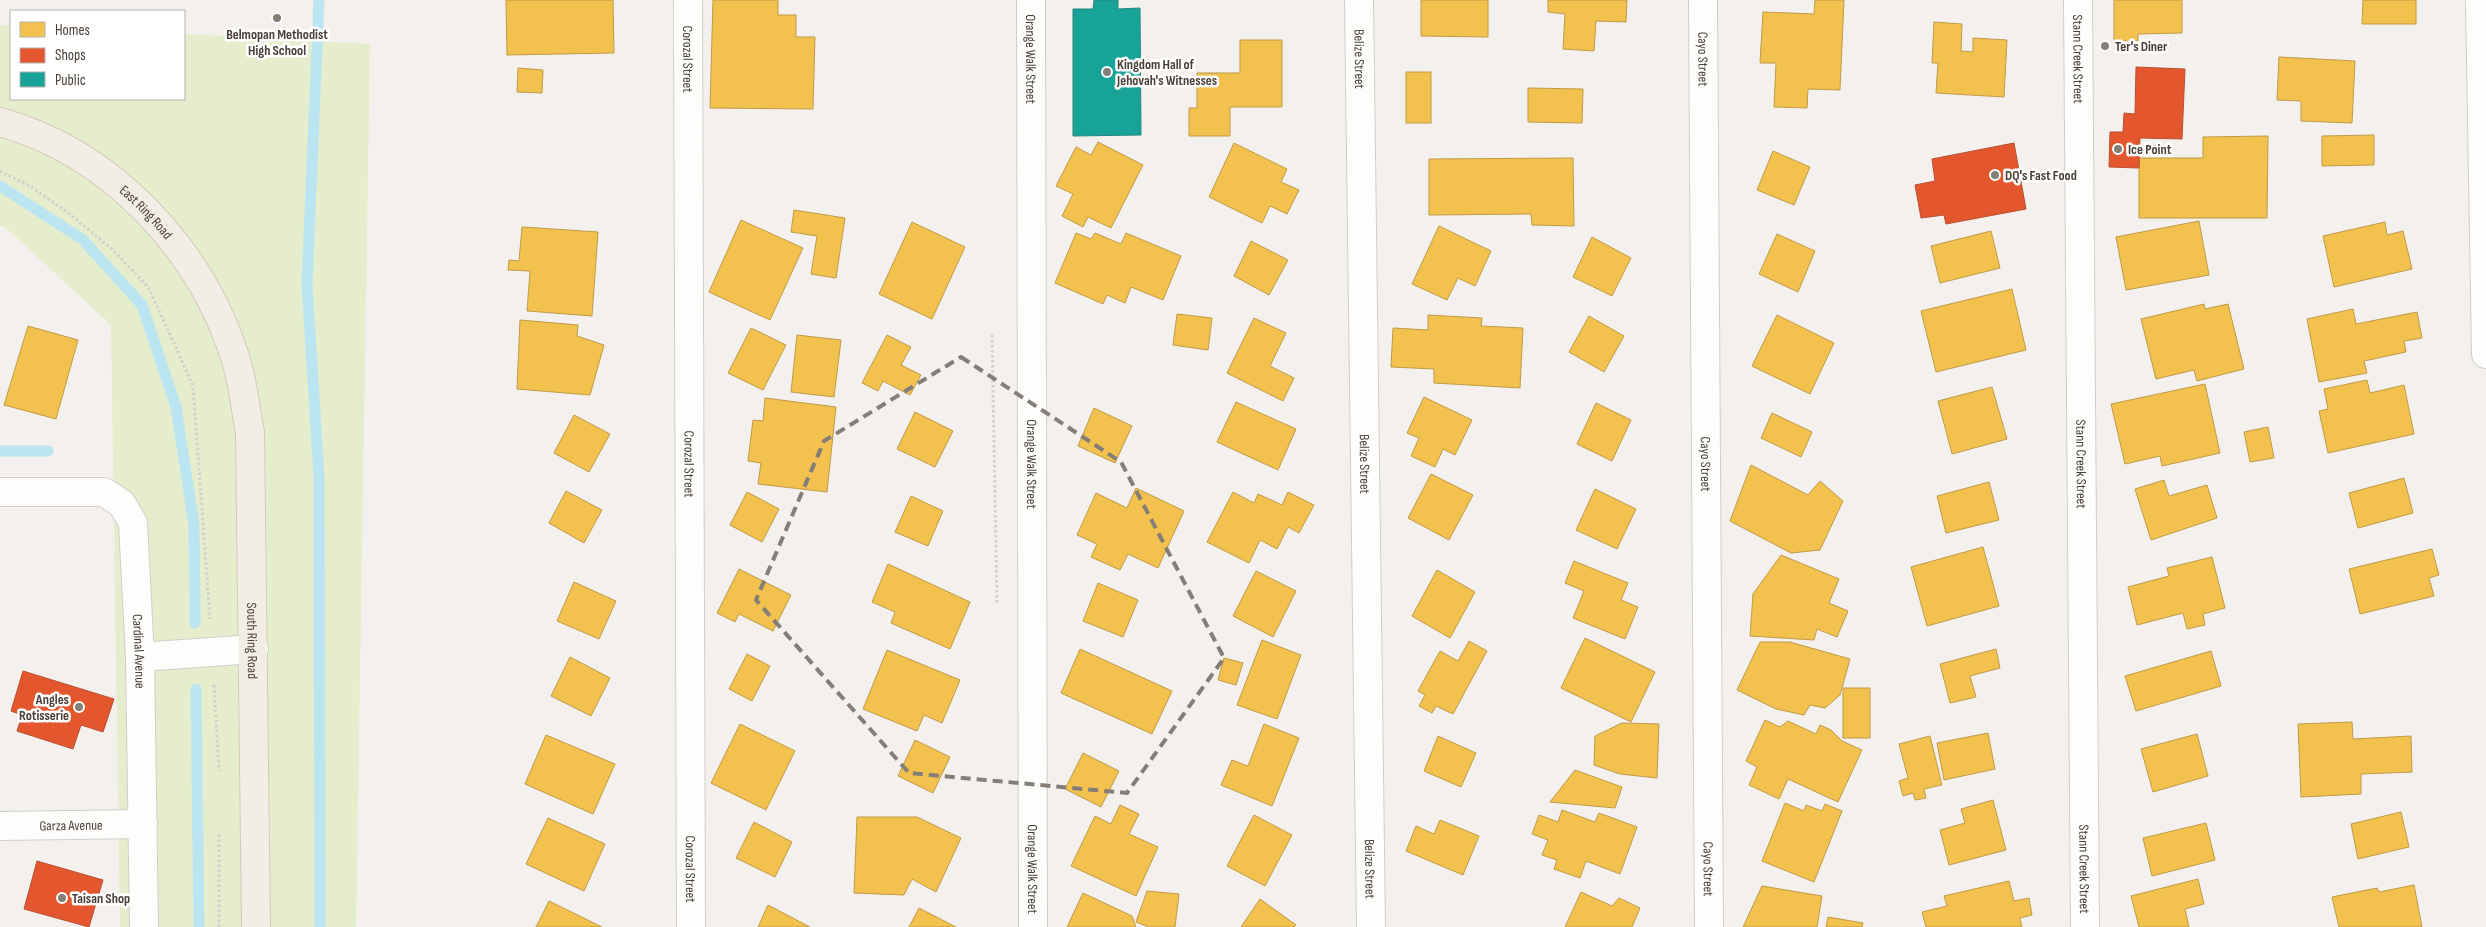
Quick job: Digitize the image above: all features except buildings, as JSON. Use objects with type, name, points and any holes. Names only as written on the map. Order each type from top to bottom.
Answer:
[{"type":"main road","name":"East Ring Road","points":[[0,122],[23,128],[84,159],[134,198],[180,248],[211,298],[236,358]]},
{"type":"main road","name":"South Ring Road","points":[[236,358],[250,432],[256,927]]},
{"type":"street","name":"Corozal Street","points":[[688,0],[691,927]]},
{"type":"street","name":"Orange Walk Street","points":[[1031,0],[1033,927]]},
{"type":"street","name":"Belize Street","points":[[1359,0],[1371,927]]},
{"type":"street","name":"Cayo Street","points":[[1703,0],[1709,927]]},
{"type":"street","name":"Stann Creek Street","points":[[2078,0],[2085,927]]},
{"type":"street","points":[[2480,0],[2486,354]]},
{"type":"street","name":"Cardinal Avenue","points":[[0,492],[104,492],[122,504],[133,523],[140,657],[144,927]]},
{"type":"street","points":[[140,657],[254,649]]},
{"type":"street","name":"Garza Avenue","points":[[0,826],[143,824]]},
{"type":"path","points":[[0,171],[30,186],[67,212],[112,250],[148,287],[193,386],[219,774]]},
{"type":"path","points":[[219,832],[219,927]]},
{"type":"highlighted area","points":[[961,357],[1121,462],[1224,658],[1127,793],[909,773],[756,600],[824,441]]},
{"type":"green space","points":[[0,25],[10,25],[10,100],[185,100],[185,34],[370,44],[356,927],[120,927],[111,325],[4,226],[0,226]]},
{"type":"waterway","points":[[319,0],[307,285],[319,478],[320,927]]},
{"type":"waterway","points":[[0,186],[82,239],[142,305],[176,407],[194,525],[195,623]]},
{"type":"waterway","points":[[0,451],[48,451]]},
{"type":"waterway","points":[[196,689],[199,927]]},
{"type":"place","name":"Belmopan Methodist High School","points":[[277,18]]},
{"type":"place","name":"Ter's Diner","points":[[2105,46]]},
{"type":"place","name":"Kingdom Hall of Jehovah's Witnesses","points":[[1107,72]]},
{"type":"place","name":"Ice Point","points":[[2118,149]]},
{"type":"place","name":"DQ's Fast Food","points":[[1995,175]]},
{"type":"place","name":"Angles Rotisserie","points":[[79,707]]},
{"type":"place","name":"Taisan Shop","points":[[62,898]]}]
